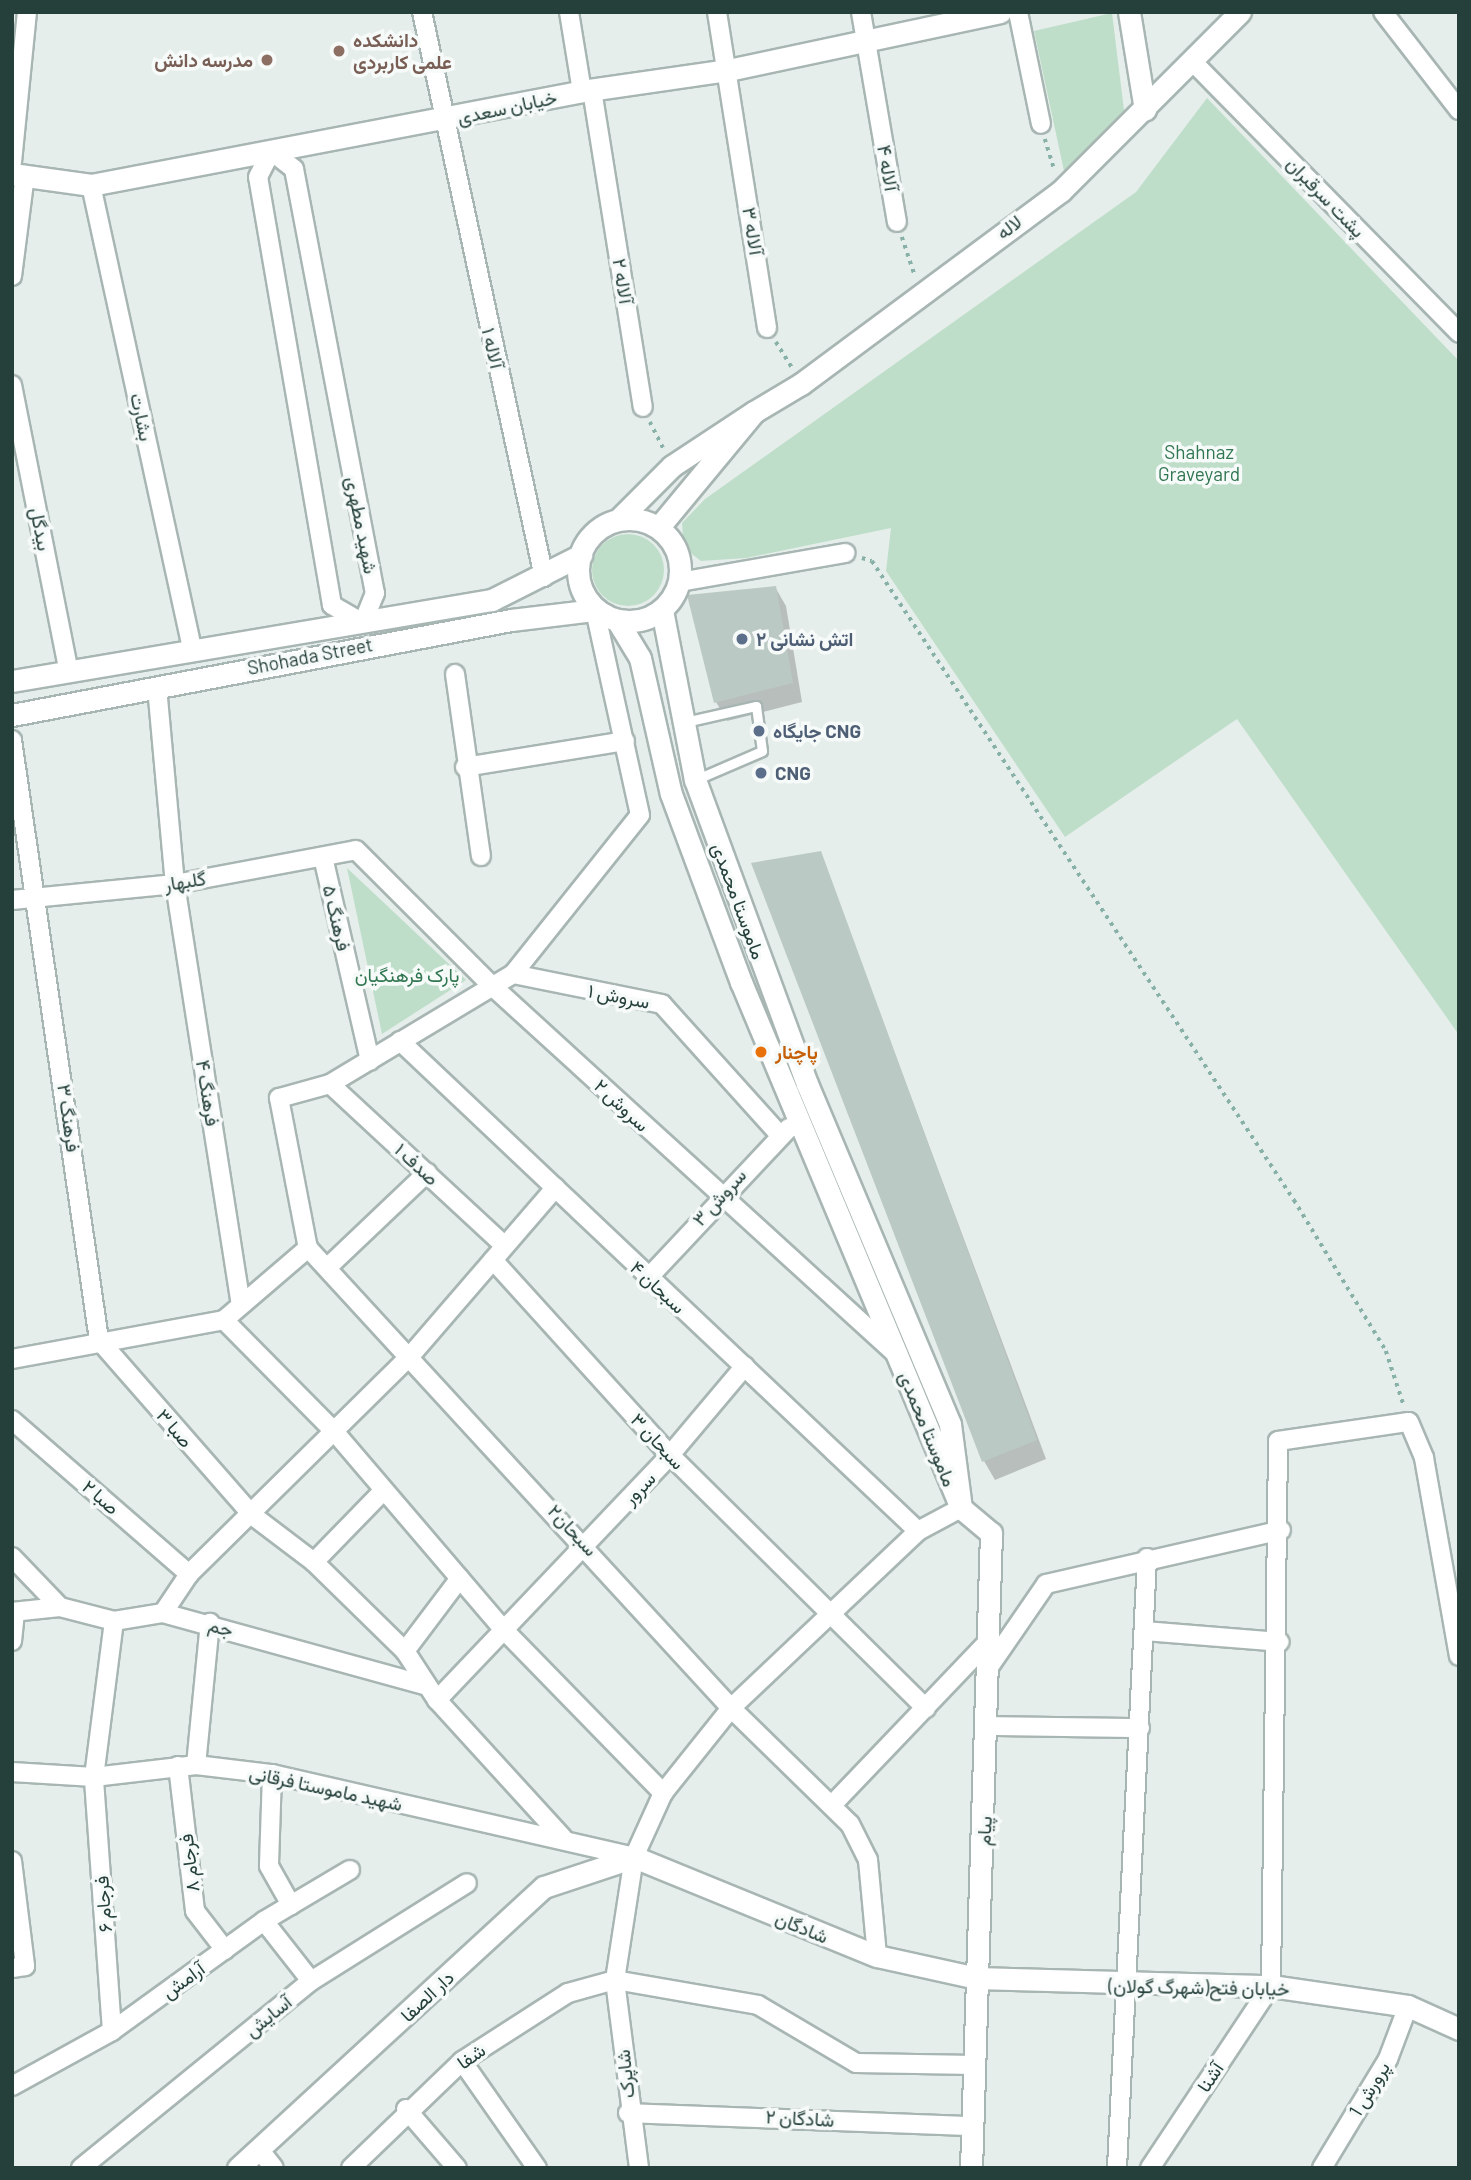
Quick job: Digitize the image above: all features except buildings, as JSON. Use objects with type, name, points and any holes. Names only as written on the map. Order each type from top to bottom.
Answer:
[{"type":"main road","name":"خیابان سعدی","points":[[17,170],[91,185],[587,91],[728,70],[1000,12]]},
{"type":"main road","points":[[1129,12],[1145,110]]},
{"type":"main road","name":"لاله","points":[[618,520],[673,466],[801,383],[1060,191],[1145,110],[1240,12]]},
{"type":"main road","points":[[659,527],[754,412]]},
{"type":"main road","points":[[618,520],[659,527],[678,552],[679,582],[662,610],[606,615],[583,590],[581,555],[601,527],[618,520]]},
{"type":"main road","name":"Shohada Street","points":[[12,715],[157,687],[492,600],[544,577],[581,555]]},
{"type":"main road","name":"ماموستا محمدی","points":[[662,610],[695,780],[807,1084],[950,1424],[961,1508]]},
{"type":"main road","name":"Shohada Street","points":[[12,681],[192,650],[365,633],[606,615]]},
{"type":"main road","name":"ماموستا محمدی","points":[[606,615],[639,658],[682,829],[788,1129],[896,1353],[961,1508]]},
{"type":"main road","name":"پیام","points":[[961,1508],[991,1533],[986,1644],[989,1726],[976,1978],[971,2168]]},
{"type":"main road","name":"شادگان","points":[[634,1857],[877,1956],[976,1978]]},
{"type":"main road","name":"دار الصفا","points":[[238,2168],[544,1887],[634,1857]]},
{"type":"main road","name":"خیابان فتح(شهرگ گولان)","points":[[976,1978],[1127,1986],[1271,1986],[1408,2006],[1459,2029]]},
{"type":"street","points":[[12,276],[27,12]]},
{"type":"street","name":"آلاله ۱","points":[[422,12],[442,120],[544,577]]},
{"type":"street","name":"آلاله ۲","points":[[569,12],[587,91],[643,407]]},
{"type":"street","name":"آلاله ۳","points":[[717,12],[767,328]]},
{"type":"street","name":"آلاله ۴","points":[[861,12],[897,222]]},
{"type":"street","points":[[1018,12],[1041,124]]},
{"type":"street","points":[[1383,12],[1459,110]]},
{"type":"street","name":"پشت سرقبران","points":[[1193,62],[1459,333]]},
{"type":"street","points":[[271,151],[258,177],[332,605],[365,633]]},
{"type":"street","name":"شهید مطهری","points":[[271,151],[294,169],[375,593],[365,633]]},
{"type":"street","name":"بشارت","points":[[91,185],[192,650]]},
{"type":"street","name":"بیدگل","points":[[12,385],[69,672]]},
{"type":"street","points":[[679,582],[846,553]]},
{"type":"street","points":[[12,1359],[99,1340],[224,1320],[240,1301],[308,1248],[279,1098],[330,1084],[490,984],[513,974],[640,815],[625,741],[606,615]]},
{"type":"street","points":[[455,674],[466,768],[481,856]]},
{"type":"street","name":"فرهنگ ۴","points":[[157,687],[175,884],[240,1301]]},
{"type":"street","name":"فرهنگ ۳","points":[[12,740],[38,897],[99,1340]]},
{"type":"street","points":[[466,768],[625,741]]},
{"type":"street","name":"گلبهار","points":[[12,900],[175,884],[356,850]]},
{"type":"street","name":"سروش ۲","points":[[356,850],[490,984],[896,1353]]},
{"type":"street","name":"فرهنگ ۵","points":[[323,857],[370,1061]]},
{"type":"street","name":"سروش ۱","points":[[513,974],[662,1004],[788,1129]]},
{"type":"street","name":"سبحان ۴","points":[[400,1041],[918,1531]]},
{"type":"street","name":"صدف ۱","points":[[330,1084],[503,1244]]},
{"type":"street","name":"سروش ۳","points":[[648,1278],[720,1195],[788,1129]]},
{"type":"street","points":[[330,1265],[427,1173]]},
{"type":"street","points":[[163,1613],[189,1574],[252,1515],[333,1430],[411,1355],[503,1244],[555,1188]]},
{"type":"street","name":"سبحان۲","points":[[308,1248],[330,1265],[586,1543],[732,1708],[850,1824],[868,1860],[877,1956]]},
{"type":"street","name":"سبحان ۳","points":[[492,1260],[670,1455],[829,1616],[926,1709]]},
{"type":"street","points":[[224,1320],[333,1430],[382,1492],[504,1630],[663,1793]]},
{"type":"street","name":"صبا ۳","points":[[99,1340],[252,1515],[314,1563],[405,1651],[437,1700],[563,1838]]},
{"type":"street","name":"سرور","points":[[437,1700],[670,1455],[745,1366]]},
{"type":"street","name":"صبا ۲","points":[[12,1420],[189,1574]]},
{"type":"street","points":[[1271,1986],[1280,1642],[1281,1530],[1278,1441],[1409,1422],[1424,1458],[1459,1656]]},
{"type":"street","points":[[314,1563],[382,1492]]},
{"type":"street","name":"شاپرک","points":[[639,2168],[628,2113],[615,1980],[634,1857],[663,1793],[732,1708],[918,1531],[961,1508]]},
{"type":"street","points":[[987,1670],[1046,1584],[1147,1558],[1281,1530]]},
{"type":"street","points":[[12,1557],[60,1607]]},
{"type":"street","points":[[1117,2168],[1147,1558]]},
{"type":"street","points":[[405,1651],[460,1578]]},
{"type":"street","name":"جم","points":[[13,1612],[60,1607],[114,1621],[163,1613],[210,1623],[425,1685]]},
{"type":"street","points":[[12,1641],[13,1612]]},
{"type":"street","name":"فرجام ۶","points":[[112,2031],[94,1777],[114,1621]]},
{"type":"street","name":"فرجام ۸","points":[[210,1623],[187,1766],[195,1911],[225,1950]]},
{"type":"street","points":[[1143,1631],[1280,1642]]},
{"type":"street","points":[[832,1805],[986,1644]]},
{"type":"street","points":[[989,1726],[1140,1728]]},
{"type":"street","name":"شهید ماموستا فرقانی","points":[[12,1772],[94,1777],[187,1766],[272,1774],[563,1838],[634,1857]]},
{"type":"street","points":[[272,1774],[269,1866],[291,1905]]},
{"type":"street","points":[[12,1861],[25,1966],[12,1968]]},
{"type":"street","name":"آرامش","points":[[12,2086],[112,2031],[264,1921],[350,1870]]},
{"type":"street","name":"آسایش","points":[[81,2168],[312,1981],[467,1883]]},
{"type":"street","points":[[264,1921],[312,1981]]},
{"type":"street","points":[[615,1980],[758,2006],[856,2063],[974,2065]]},
{"type":"street","name":"شفا","points":[[351,2168],[406,2109],[462,2061],[568,1993],[615,1980]]},
{"type":"street","name":"آشنا","points":[[1150,2168],[1271,1986]]},
{"type":"street","name":"پرورش 1","points":[[1322,2168],[1388,2059],[1408,2006]]},
{"type":"street","points":[[462,2061],[537,2168]]},
{"type":"street","points":[[406,2109],[457,2168]]},
{"type":"street","name":"شادگان ۲","points":[[628,2113],[972,2126]]},
{"type":"street","points":[[259,2149],[274,2168]]},
{"type":"lane","points":[[683,723],[756,706],[762,751],[695,780]]},
{"type":"path","points":[[1041,124],[1060,191]]},
{"type":"path","points":[[897,222],[921,293]]},
{"type":"path","points":[[767,328],[801,383]]},
{"type":"path","points":[[643,407],[673,466]]},
{"type":"path","points":[[846,553],[872,561],[1294,1200],[1386,1352],[1409,1422]]},
{"type":"green space","points":[[1112,13],[1125,118],[1064,171],[1034,31]]},
{"type":"green space","name":"Shahnaz Graveyard","points":[[1207,98],[1459,361],[1459,1035],[1237,719],[1065,837],[886,571],[891,528],[746,558],[701,561],[684,548],[682,523],[705,499],[1136,192]]},
{"type":"green space","points":[[635,534],[654,544],[662,556],[662,584],[654,596],[642,604],[621,606],[602,596],[594,584],[592,563],[602,544],[614,536]]},
{"type":"green space","name":"پارک فرهنگیان","points":[[347,868],[466,980],[382,1034]]},
{"type":"place","name":"دانشکده علمی کاربردی","points":[[339,51]]},
{"type":"place","name":"مدرسه دانش","points":[[267,60]]},
{"type":"place","name":"اتش نشانی ۲","points":[[742,639]]},
{"type":"place","name":"جایگاه CNG","points":[[759,731]]},
{"type":"place","name":"CNG","points":[[761,773]]},
{"type":"place","name":"پاچنار","points":[[761,1052]]}]
